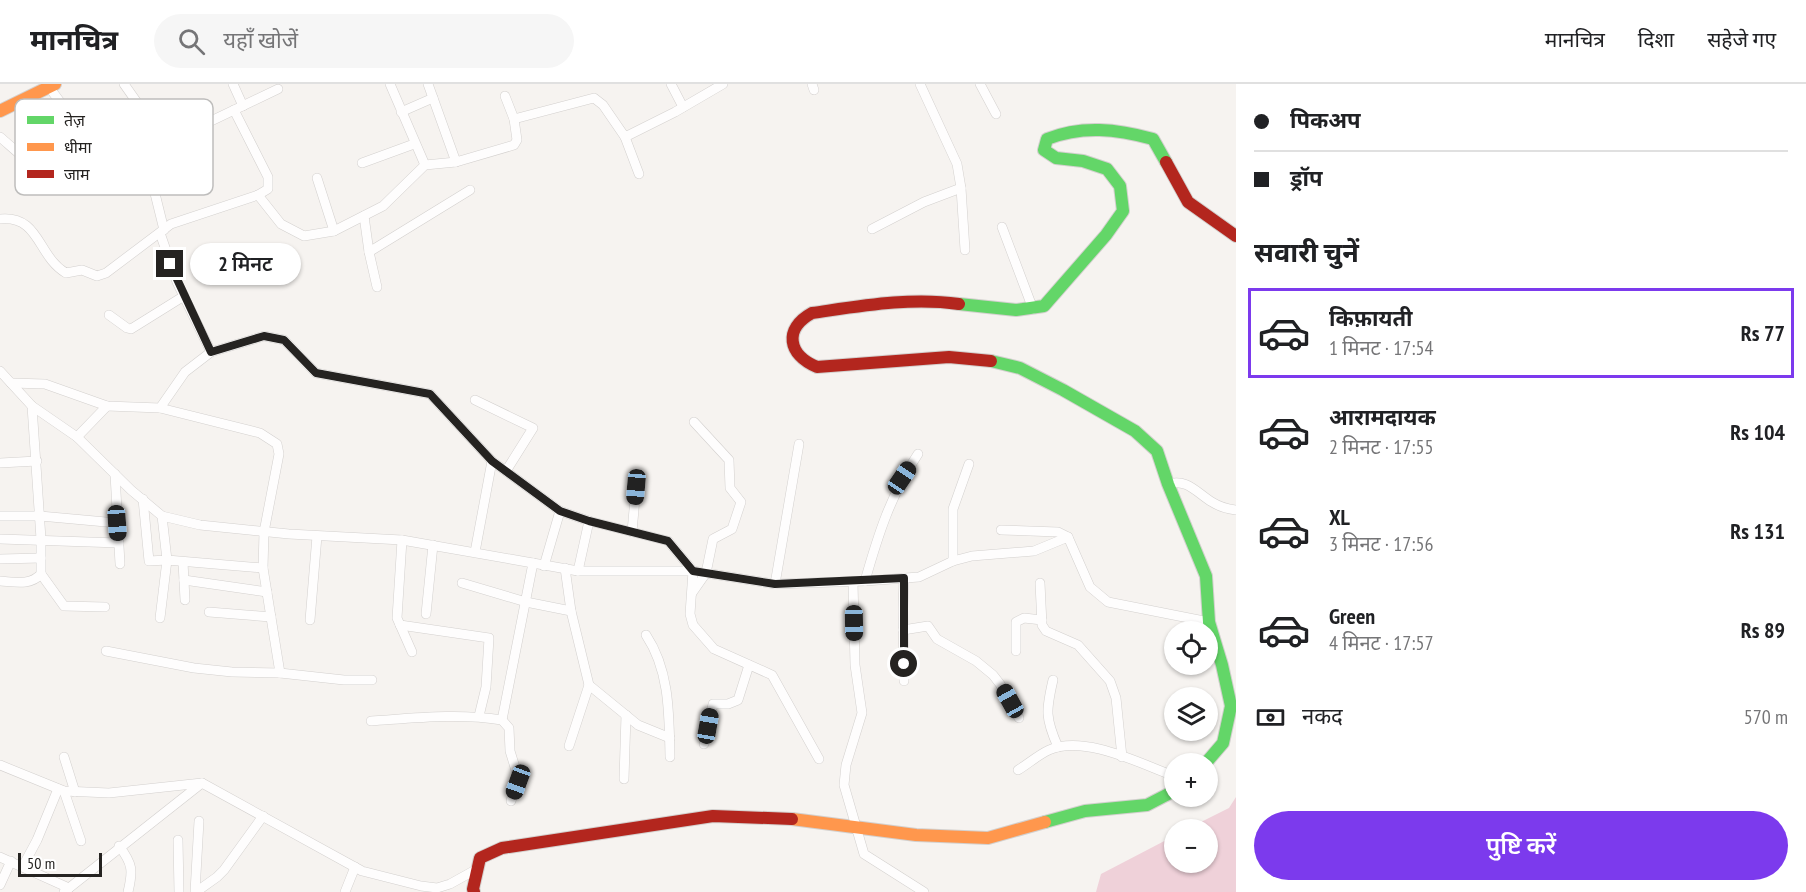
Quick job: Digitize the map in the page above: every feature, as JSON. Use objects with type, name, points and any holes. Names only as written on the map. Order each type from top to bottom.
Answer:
[{"type":"street","points":[[124,84],[134,99]]},
{"type":"street","points":[[0,219],[11,217],[21,220],[28,226],[56,267],[66,273],[82,270],[97,276],[106,273],[171,224],[258,195],[267,189],[268,177],[238,108],[233,84]]},
{"type":"street","points":[[390,84],[425,165]]},
{"type":"street","points":[[428,84],[456,162]]},
{"type":"street","points":[[671,84],[683,107]]},
{"type":"street","points":[[625,137],[723,84]]},
{"type":"street","points":[[920,84],[957,164],[962,188],[965,250]]},
{"type":"street","points":[[980,84],[996,114]]},
{"type":"street","points":[[26,99],[52,85],[61,99]]},
{"type":"street","points":[[213,120],[278,89]]},
{"type":"street","points":[[258,195],[281,224],[304,236],[334,231],[383,206],[425,165],[456,162],[514,145],[517,140],[514,119],[505,96]]},
{"type":"street","points":[[402,112],[433,98]]},
{"type":"street","points":[[514,119],[594,98],[603,105],[625,137],[639,174]]},
{"type":"street","points":[[0,111],[15,105]]},
{"type":"street","points":[[1209,621],[1206,576],[1168,484],[1157,451],[1135,431],[1020,368],[998,362],[949,357],[817,368],[807,365],[795,351],[793,338],[795,324],[803,316],[881,302],[933,301],[1005,309],[1033,309],[1044,306],[1106,235],[1123,211],[1120,186],[1107,169],[1083,161],[1056,158],[1044,150],[1047,139],[1061,132],[1093,129],[1131,133],[1153,139],[1188,202],[1236,236]]},
{"type":"street","points":[[0,137],[15,149]]},
{"type":"street","points":[[362,163],[414,144]]},
{"type":"street","points":[[317,178],[334,231]]},
{"type":"street","points":[[872,229],[924,202],[962,188]]},
{"type":"street","points":[[369,252],[470,190]]},
{"type":"street","points":[[154,195],[162,231],[184,296],[211,352]]},
{"type":"street","points":[[364,216],[377,287]]},
{"type":"street","points":[[1002,227],[1033,309]]},
{"type":"street","points":[[109,315],[131,329],[184,296]]},
{"type":"street","points":[[159,408],[185,372],[211,352],[264,336],[284,340],[316,373],[430,394],[492,461],[560,511],[589,521],[668,541],[693,571],[690,614],[699,634],[714,649],[772,675],[819,759]]},
{"type":"street","points":[[0,371],[32,406],[77,437],[162,516],[200,525],[317,536],[402,540],[578,571],[693,571],[775,584],[854,582],[919,577],[953,561],[972,556],[1034,551],[1068,537]]},
{"type":"street","points":[[11,383],[45,384],[107,406],[159,408],[260,433],[277,444],[279,454],[264,532],[263,568],[280,673]]},
{"type":"street","points":[[475,400],[533,428],[506,471]]},
{"type":"street","points":[[32,406],[40,516],[41,574],[64,606],[105,607]]},
{"type":"street","points":[[77,437],[107,406]]},
{"type":"street","points":[[692,593],[706,573],[713,540],[732,529],[741,502],[730,488],[729,460],[694,422]]},
{"type":"street","points":[[775,584],[799,444]]},
{"type":"street","points":[[866,581],[879,530],[902,478],[918,454]]},
{"type":"street","points":[[0,463],[37,461]]},
{"type":"street","points":[[475,552],[492,461]]},
{"type":"street","points":[[953,561],[953,509],[969,464]]},
{"type":"street","points":[[115,474],[120,564]]},
{"type":"street","points":[[1168,484],[1181,482],[1191,486],[1212,502],[1236,510]]},
{"type":"street","points":[[632,532],[636,487]]},
{"type":"street","points":[[143,500],[149,561],[167,560],[263,568]]},
{"type":"street","points":[[544,566],[560,511]]},
{"type":"street","points":[[0,516],[40,516],[117,523]]},
{"type":"street","points":[[160,618],[167,560],[162,516]]},
{"type":"street","points":[[578,571],[589,521]]},
{"type":"street","points":[[1001,530],[1058,532],[1068,537],[1090,587],[1108,602],[1204,621]]},
{"type":"street","points":[[310,620],[317,536]]},
{"type":"street","points":[[0,538],[118,543]]},
{"type":"street","points":[[402,540],[397,618],[412,652]]},
{"type":"street","points":[[426,614],[433,545]]},
{"type":"street","points":[[0,559],[41,558]]},
{"type":"street","points":[[183,562],[184,600]]},
{"type":"street","points":[[502,720],[533,563]]},
{"type":"street","points":[[565,568],[571,611],[589,685],[569,746]]},
{"type":"street","points":[[0,581],[23,583],[36,579],[41,574]]},
{"type":"street","points":[[904,578],[904,681]]},
{"type":"street","points":[[184,580],[267,592]]},
{"type":"street","points":[[854,582],[855,665],[862,713],[846,765],[844,785],[864,854],[924,892]]},
{"type":"street","points":[[1040,583],[1042,620],[1046,631],[1078,645],[1110,681],[1116,698],[1122,757]]},
{"type":"street","points":[[462,584],[526,602],[571,611]]},
{"type":"street","points":[[209,612],[271,617]]},
{"type":"street","points":[[1016,651],[1016,622],[1024,618],[1042,620]]},
{"type":"street","points":[[400,625],[489,638],[486,687],[479,716]]},
{"type":"street","points":[[903,630],[928,627],[942,643],[976,661],[1000,684],[1019,718]]},
{"type":"street","points":[[646,635],[654,646],[669,697],[670,757]]},
{"type":"street","points":[[106,651],[194,668],[280,673],[344,680],[372,680]]},
{"type":"street","points":[[1214,753],[1223,743],[1231,706],[1218,652]]},
{"type":"street","points":[[704,744],[713,704],[728,704],[738,699],[749,665]]},
{"type":"street","points":[[1053,680],[1047,717],[1048,727],[1058,747]]},
{"type":"street","points":[[589,685],[638,725],[670,738]]},
{"type":"street","points":[[624,779],[626,715]]},
{"type":"street","points":[[371,721],[479,716],[502,720],[508,728],[510,751],[518,777],[511,801]]},
{"type":"street","points":[[1018,771],[1042,753],[1058,747],[1080,745],[1164,772]]},
{"type":"street","points":[[64,757],[75,792]]},
{"type":"street","points":[[0,765],[61,790],[75,792],[109,793],[202,783],[362,871],[412,884],[437,888],[450,884],[477,869]]},
{"type":"street","points":[[0,857],[66,890],[119,846],[202,783]]},
{"type":"street","points":[[61,790],[81,841]]},
{"type":"street","points":[[22,866],[61,790]]},
{"type":"street","points":[[474,892],[480,858],[502,848],[713,816],[787,818],[916,835],[988,838],[1085,811],[1147,805],[1164,796]]},
{"type":"street","points":[[195,892],[224,870],[263,816]]},
{"type":"street","points":[[195,892],[199,822]]},
{"type":"street","points":[[178,840],[179,892]]},
{"type":"street","points":[[119,846],[130,863],[132,875],[128,892]]},
{"type":"street","points":[[0,885],[11,861]]},
{"type":"street","points":[[345,892],[355,867]]},
{"type":"shaded area","points":[[1236,797],[1236,892],[1096,892],[1101,874],[1164,841],[1164,873],[1218,873],[1218,819],[1207,819],[1229,808]]},
{"type":"traffic: fast","points":[[959,304],[1016,310],[1044,306],[1106,235],[1123,211],[1120,186],[1107,169],[1083,161],[1056,158],[1044,150],[1047,139],[1086,130],[1126,133],[1153,139],[1166,162]]},
{"type":"traffic: fast","points":[[991,361],[1020,368],[1063,390],[1135,431],[1157,451],[1168,484],[1206,576],[1209,622],[1231,706],[1223,743],[1214,753]]},
{"type":"traffic: fast","points":[[1045,822],[1085,811],[1147,805],[1164,796]]},
{"type":"traffic: slow","points":[[24,99],[55,84]]},
{"type":"traffic: slow","points":[[0,111],[15,104]]},
{"type":"traffic: slow","points":[[792,819],[916,835],[988,838],[1045,822]]},
{"type":"traffic: jam","points":[[1166,162],[1188,202],[1236,236]]},
{"type":"traffic: jam","points":[[959,304],[904,302],[812,313],[796,326],[793,342],[800,356],[817,367],[949,357],[991,361]]},
{"type":"traffic: jam","points":[[474,892],[480,858],[502,848],[713,816],[792,819]]},
{"type":"route","points":[[170,264],[211,352],[264,336],[284,340],[316,373],[430,394],[492,461],[560,511],[589,521],[668,541],[693,571],[775,584],[904,578],[904,664]]}]
